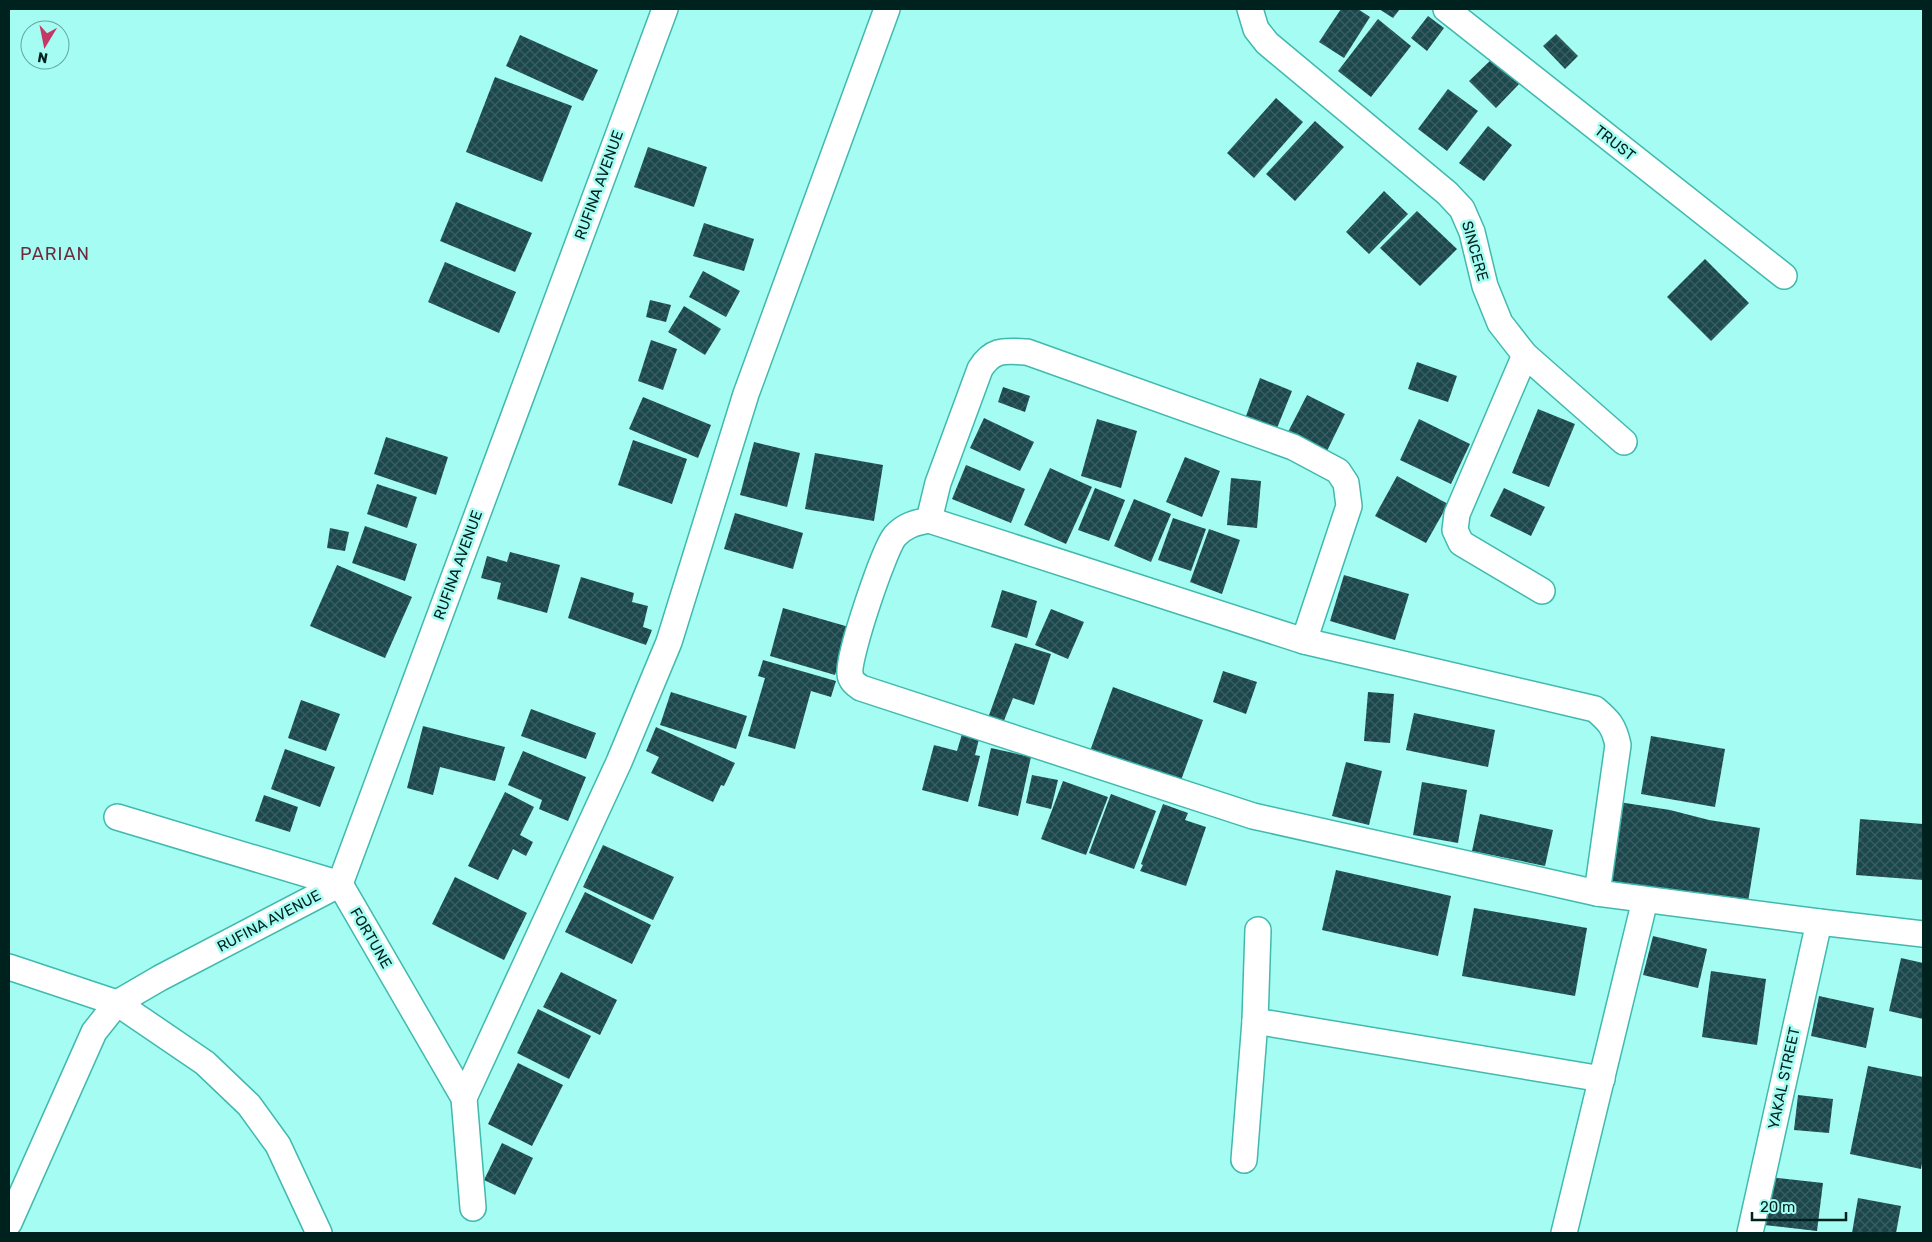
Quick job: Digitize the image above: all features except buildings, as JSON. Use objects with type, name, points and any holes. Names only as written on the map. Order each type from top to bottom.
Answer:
[{"type":"street","name":"RUFINA AVENUE","points":[[116,1003],[340,884],[665,9]]},
{"type":"street","points":[[464,1098],[619,762],[669,642],[746,394],[887,9]]},
{"type":"street","name":"SINCERE","points":[[1250,9],[1256,29],[1267,43],[1447,193],[1462,209],[1472,232],[1485,286],[1500,323],[1525,355],[1624,442]]},
{"type":"street","name":"TRUST","points":[[1446,9],[1784,276]]},
{"type":"street","points":[[929,520],[938,483],[980,369],[986,358],[1002,351],[1027,352],[1293,447],[1338,471],[1346,483],[1350,506],[1304,642]]},
{"type":"street","points":[[1525,355],[1457,514],[1456,530],[1461,543],[1542,591]]},
{"type":"street","points":[[1597,893],[1618,745],[1615,731],[1608,719],[1595,709],[1304,642],[929,520],[907,526],[894,538],[871,590],[850,661],[850,675],[854,683],[861,688],[1253,816],[1597,893],[1923,934]]},
{"type":"street","points":[[117,817],[340,884]]},
{"type":"street","name":"FORTUNE","points":[[340,884],[464,1098],[474,1208]]},
{"type":"street","points":[[1564,1233],[1645,900]]},
{"type":"street","name":"YAKAL STREET","points":[[1750,1233],[1818,922]]},
{"type":"street","points":[[1244,1160],[1255,1021],[1258,930]]},
{"type":"street","points":[[9,967],[116,1003],[205,1064],[250,1104],[278,1145],[319,1233]]},
{"type":"street","points":[[9,1223],[94,1032],[116,1003]]},
{"type":"street","points":[[1255,1021],[1602,1079]]},
{"type":"district","name":"PARIAN","points":[[55,254]]}]
